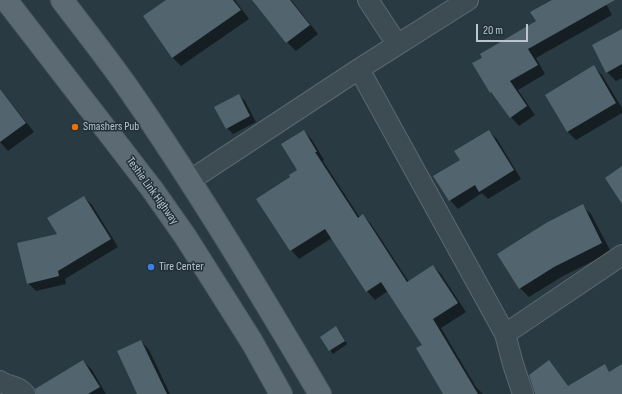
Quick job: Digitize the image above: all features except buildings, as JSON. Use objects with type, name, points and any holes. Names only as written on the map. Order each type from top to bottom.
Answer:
[{"type":"main road","name":"Teshie Link Highway","points":[[6,0],[152,189],[185,236],[252,342],[281,394]]},
{"type":"main road","points":[[62,0],[127,88],[189,181],[276,320],[320,394]]},
{"type":"street","points":[[368,0],[397,44]]},
{"type":"street","points":[[189,181],[397,44],[468,0]]},
{"type":"street","points":[[359,69],[505,334],[523,394]]},
{"type":"street","points":[[505,334],[622,255]]},
{"type":"street","points":[[0,381],[21,389],[25,394]]},
{"type":"place","name":"Smashers Pub","points":[[75,127]]},
{"type":"place","name":"Tire Center","points":[[151,267]]}]
